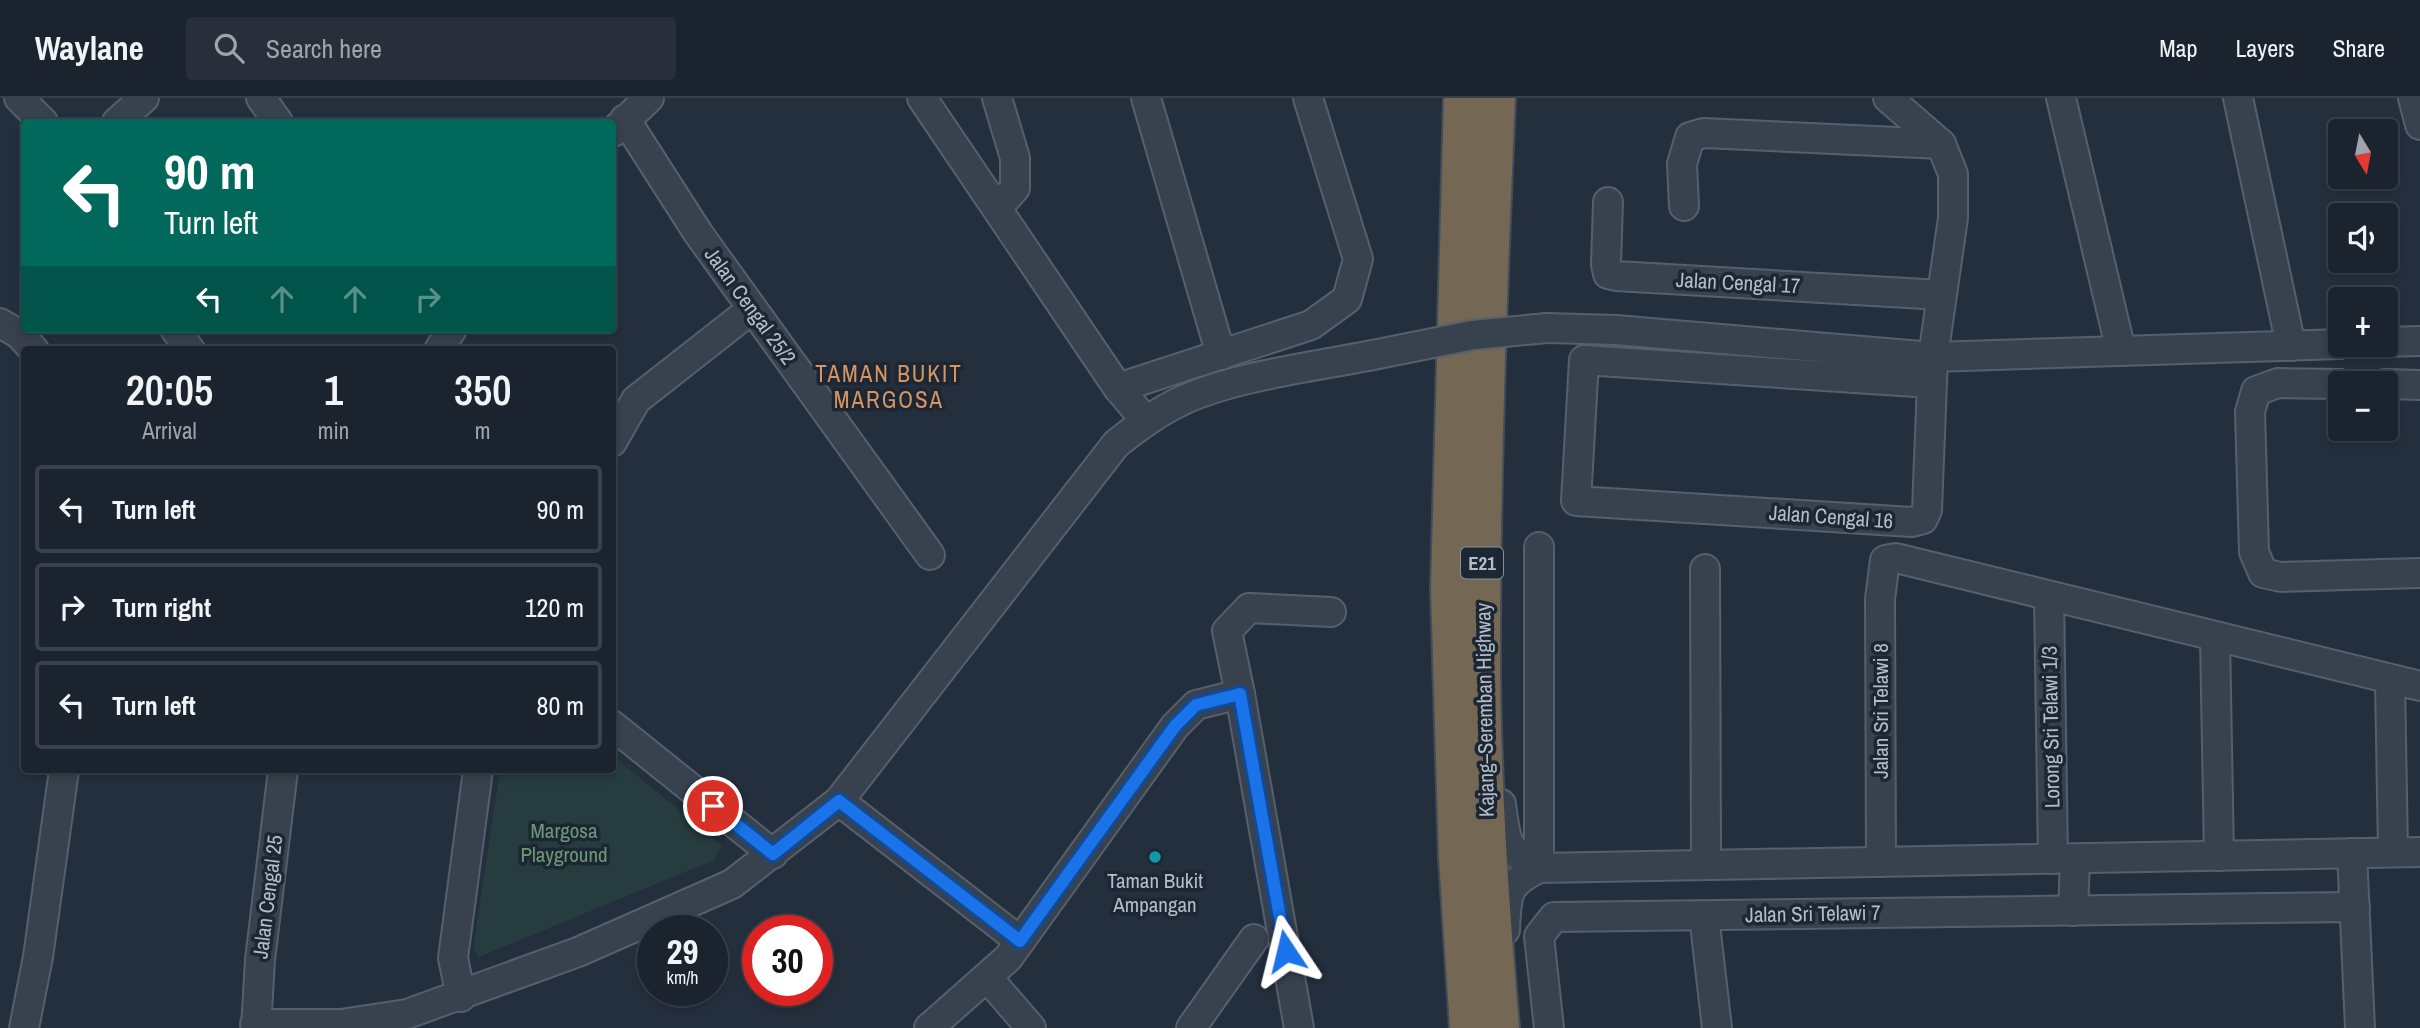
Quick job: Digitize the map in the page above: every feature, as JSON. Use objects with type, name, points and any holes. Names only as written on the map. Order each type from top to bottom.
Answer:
[{"type":"highway","name":"Kajang–Seremban Highway","points":[[1463,98],[1450,589],[1458,858],[1490,1026]]},
{"type":"highway","name":"Kajang–Seremban Highway","points":[[1490,1026],[1491,901],[1481,655],[1487,299],[1496,98]]},
{"type":"street","points":[[19,98],[40,119]]},
{"type":"street","points":[[120,119],[144,98]]},
{"type":"street","points":[[261,98],[276,119]]},
{"type":"street","points":[[619,126],[649,98]]},
{"type":"street","points":[[922,98],[1118,388],[1146,421]]},
{"type":"street","points":[[997,98],[1015,158],[1015,188],[998,207]]},
{"type":"street","points":[[1146,98],[1221,355]]},
{"type":"street","points":[[1118,388],[1311,325],[1348,299],[1358,259],[1308,98]]},
{"type":"street","points":[[1888,98],[1941,144]]},
{"type":"street","points":[[2061,98],[2121,351]]},
{"type":"street","points":[[2238,98],[2291,346]]},
{"type":"street","points":[[2413,98],[2420,125]]},
{"type":"street","name":"Jalan Cengal 25/2","points":[[619,126],[930,555]]},
{"type":"street","points":[[1684,206],[1682,164],[1690,137],[1704,133],[1941,144]]},
{"type":"street","name":"Jalan Cengal 16","points":[[1932,370],[1584,360],[1576,501],[1912,523],[1923,519],[1927,510],[1932,370],[1953,218],[1953,174],[1941,144]]},
{"type":"street","name":"Jalan Cengal 17","points":[[1608,202],[1608,274],[1941,295]]},
{"type":"street","points":[[616,435],[636,400],[752,309]]},
{"type":"street","points":[[0,323],[19,334],[30,346]]},
{"type":"street","points":[[256,1026],[341,1024],[407,1014],[461,997],[578,951],[732,884],[839,801],[1116,444],[1146,421],[1181,401],[1251,379],[1473,335],[1547,327],[1616,330],[1932,370],[2121,351],[2328,344]]},
{"type":"street","points":[[2398,342],[2420,341]]},
{"type":"street","points":[[2328,384],[2278,383],[2256,391],[2250,412],[2254,552],[2263,573],[2281,577],[2420,573]]},
{"type":"street","points":[[2398,384],[2420,385]]},
{"type":"street","points":[[1539,547],[1539,868]]},
{"type":"street","name":"Jalan Sri Telawi 8","points":[[1881,862],[1880,599],[1885,560],[1896,558],[2049,596]]},
{"type":"street","points":[[1705,569],[1706,865]]},
{"type":"street","points":[[2049,596],[2420,687]]},
{"type":"street","name":"Lorong Sri Telawi 1/3","points":[[2049,596],[2064,859],[2073,911]]},
{"type":"street","points":[[1299,1028],[1227,631],[1249,608],[1331,612]]},
{"type":"street","points":[[2216,638],[2219,856]]},
{"type":"street","points":[[1481,655],[1506,842],[1515,855],[1539,868]]},
{"type":"street","points":[[1490,1026],[1507,895],[1516,880],[1539,868],[2407,852],[2390,681]]},
{"type":"street","points":[[929,1028],[987,977],[1020,941],[1175,726],[1196,705],[1240,694]]},
{"type":"street","points":[[616,728],[773,854]]},
{"type":"street","points":[[24,1028],[38,957],[65,773]]},
{"type":"street","name":"Jalan Cengal 25","points":[[256,1026],[260,960],[283,773]]},
{"type":"street","points":[[461,997],[453,958],[478,773]]},
{"type":"street","points":[[839,801],[1020,941]]},
{"type":"street","points":[[2352,853],[2360,1028]]},
{"type":"street","name":"Jalan Sri Telawi 7","points":[[1549,1028],[1539,936],[1554,918],[2355,907]]},
{"type":"street","points":[[1704,916],[1717,1028]]},
{"type":"street","points":[[1191,1028],[1254,939]]},
{"type":"street","points":[[987,977],[1031,1028]]},
{"type":"green space","name":"Margosa Playground","points":[[616,758],[722,845],[714,860],[479,957],[473,949],[500,773],[616,773]]},
{"type":"place","name":"Taman Bukit Ampangan","points":[[1155,857]]},
{"type":"district","name":"TAMAN BUKIT MARGOSA","points":[[889,387]]},
{"type":"route","points":[[713,806],[773,854],[839,801],[1020,941],[1175,726],[1196,705],[1240,694],[1286,951]]}]
